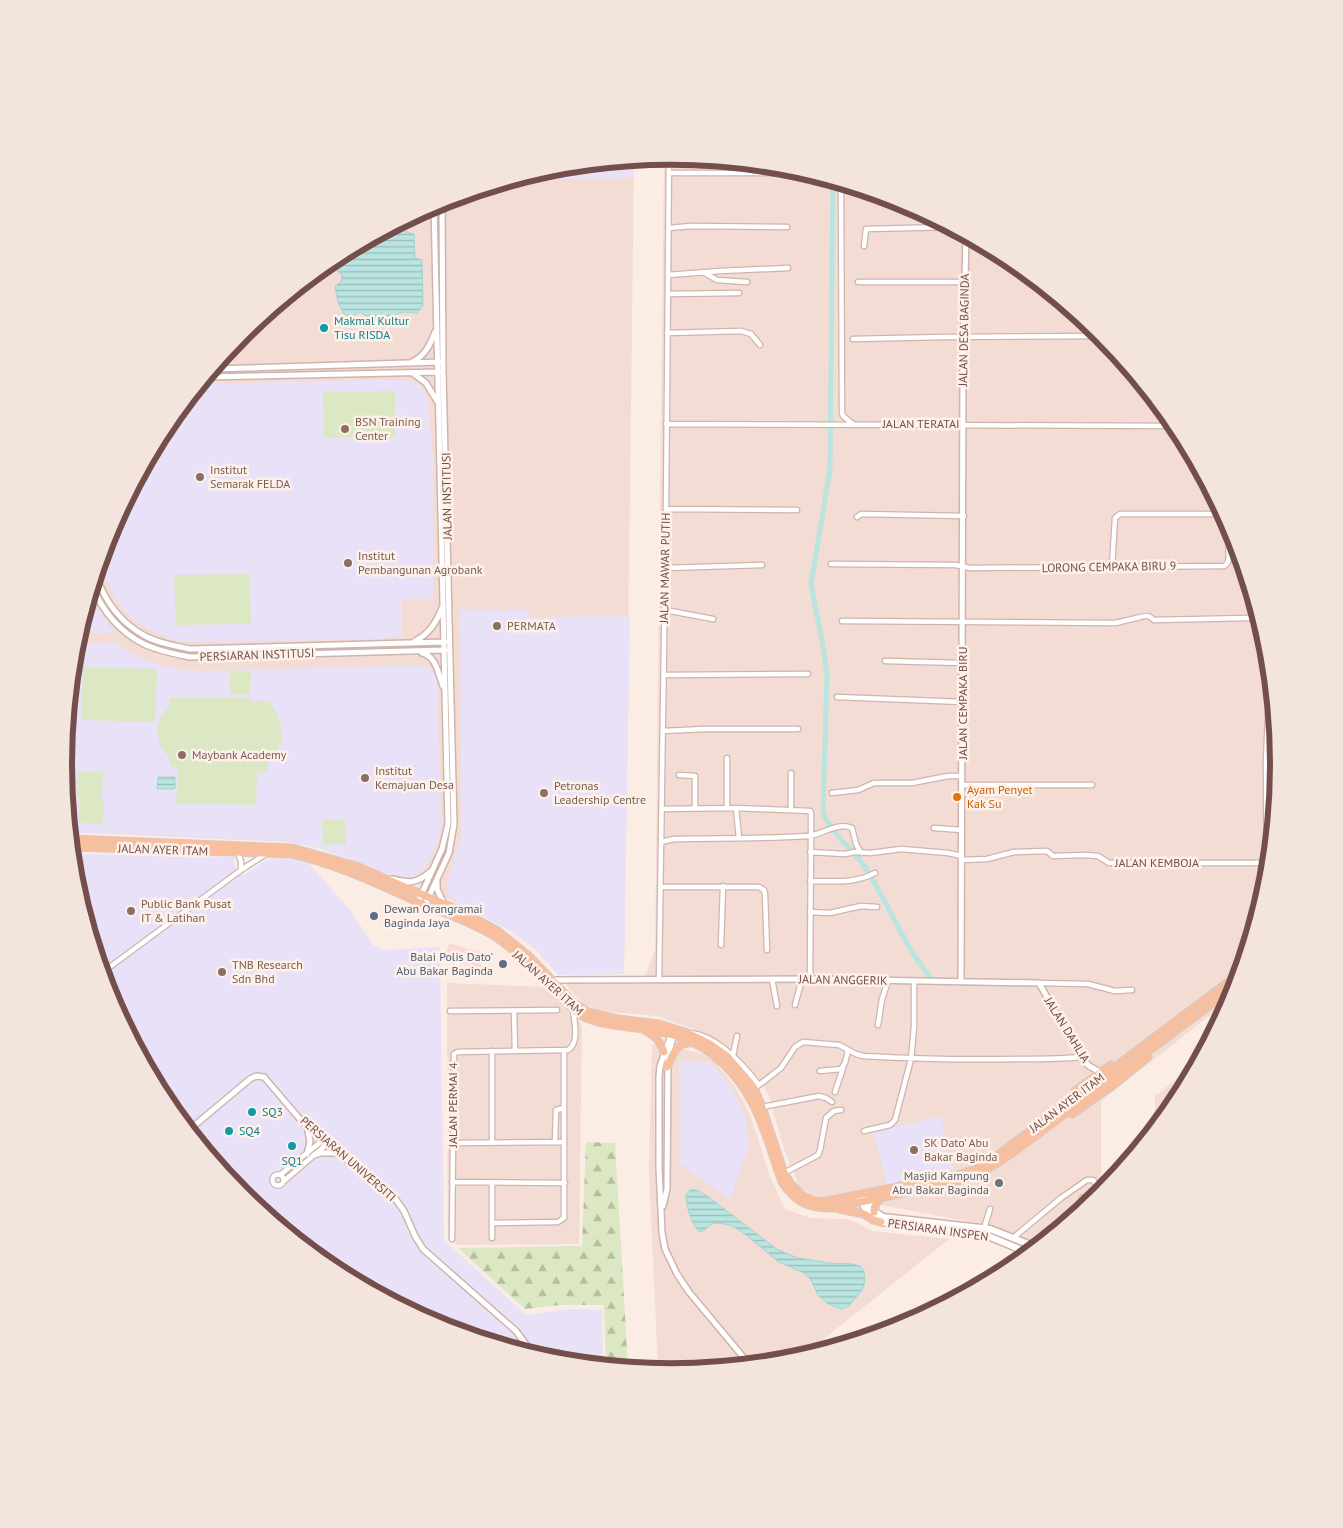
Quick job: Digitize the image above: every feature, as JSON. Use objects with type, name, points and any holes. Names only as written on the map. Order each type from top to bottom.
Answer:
[{"type":"main road","name":"JALAN AYER ITAM","points":[[78,839],[293,848],[356,866],[380,876],[494,936],[522,958],[573,1009],[584,1017],[605,1023],[673,1033]]},
{"type":"main road","name":"JALAN AYER ITAM","points":[[79,847],[292,854],[352,873],[423,900],[464,912],[498,931],[530,957],[572,1001],[588,1012],[618,1019],[659,1024],[714,1055],[735,1075],[748,1092],[782,1182],[793,1197],[811,1206],[832,1208],[876,1192],[970,1171],[986,1164],[1230,981]]},
{"type":"main road","name":"JALAN AYER ITAM","points":[[861,1198],[882,1197],[958,1181],[980,1174],[1011,1154],[1048,1126],[1061,1122],[1116,1083],[1157,1050],[1167,1037],[1225,993]]},
{"type":"main road","points":[[641,1028],[654,1035],[662,1045],[664,1052]]},
{"type":"main road","points":[[673,1033],[685,1032],[710,1044],[727,1056],[756,1087],[784,1173],[797,1191],[813,1200],[822,1202],[861,1198]]},
{"type":"main road","points":[[1013,1144],[1060,1103],[1100,1072],[1153,1038]]},
{"type":"main road","points":[[667,1067],[678,1045],[684,1042],[693,1043]]},
{"type":"main road","points":[[874,1212],[876,1203],[882,1197]]},
{"type":"main road","name":"PERSIARAN INSPEN","points":[[861,1198],[874,1212],[883,1216],[984,1228],[1028,1245]]},
{"type":"main road","name":"PERSIARAN INSPEN","points":[[861,1198],[870,1215],[881,1222],[988,1236],[1021,1250]]},
{"type":"main road","points":[[832,1208],[864,1214],[873,1220],[881,1222]]},
{"type":"street","name":"JALAN MAWAR PUTIH","points":[[659,979],[669,165]]},
{"type":"street","points":[[669,173],[766,173]]},
{"type":"street","points":[[842,190],[842,413],[843,416],[854,424]]},
{"type":"street","name":"JALAN INSTITUSI","points":[[423,900],[437,878],[449,853],[454,824],[451,650],[440,372],[442,211]]},
{"type":"street","name":"JALAN INSTITUSI","points":[[434,215],[436,328],[440,362]]},
{"type":"street","points":[[669,228],[691,226],[787,227]]},
{"type":"street","points":[[864,246],[866,229],[937,227]]},
{"type":"street","name":"JALAN DESA BAGINDA","points":[[964,425],[966,242]]},
{"type":"street","points":[[668,276],[704,272],[788,268]]},
{"type":"street","points":[[704,272],[717,280],[747,282]]},
{"type":"street","points":[[858,282],[965,282]]},
{"type":"street","points":[[668,294],[739,293]]},
{"type":"street","points":[[409,363],[416,360],[427,350],[436,328]]},
{"type":"street","points":[[667,334],[742,331],[751,334],[760,345]]},
{"type":"street","points":[[853,340],[1091,336]]},
{"type":"street","points":[[221,369],[440,362]]},
{"type":"street","points":[[411,372],[426,383],[438,404]]},
{"type":"street","points":[[214,377],[440,372]]},
{"type":"street","name":"JALAN INSTITUSI","points":[[423,900],[432,871],[442,849],[448,824],[438,404],[440,372]]},
{"type":"street","name":"JALAN TERATAI","points":[[666,424],[1166,426]]},
{"type":"street","name":"JALAN CEMPAKA BIRU","points":[[961,982],[964,425]]},
{"type":"street","points":[[666,509],[797,510]]},
{"type":"street","points":[[857,518],[861,514],[964,516]]},
{"type":"street","points":[[1112,567],[1115,518],[1120,514],[1216,514]]},
{"type":"street","name":"LORONG CEMPAKA BIRU 9","points":[[831,564],[956,565],[970,568],[1224,566],[1229,561],[1229,545]]},
{"type":"street","points":[[665,568],[762,565]]},
{"type":"street","name":"PERSIARAN INSTITUSI","points":[[100,585],[115,612],[129,625],[145,636],[167,644],[190,649],[450,642]]},
{"type":"street","name":"PERSIARAN INSTITUSI","points":[[97,595],[110,618],[124,631],[144,644],[166,652],[190,657],[451,650]]},
{"type":"street","points":[[412,643],[430,631],[437,620],[442,606]]},
{"type":"street","points":[[664,610],[713,619]]},
{"type":"street","points":[[842,621],[1115,623],[1144,616],[1154,620],[1249,618]]},
{"type":"street","points":[[414,651],[428,654],[432,658],[444,688]]},
{"type":"street","points":[[885,661],[963,663]]},
{"type":"street","points":[[664,675],[808,674]]},
{"type":"street","points":[[837,697],[963,702]]},
{"type":"street","points":[[1267,822],[1268,712]]},
{"type":"street","points":[[663,731],[798,729]]},
{"type":"street","points":[[727,758],[727,808]]},
{"type":"street","points":[[791,773],[791,809]]},
{"type":"street","points":[[679,775],[695,776],[695,808]]},
{"type":"street","points":[[832,793],[858,790],[874,783],[912,783],[948,776],[962,776]]},
{"type":"street","points":[[962,785],[1092,785]]},
{"type":"street","points":[[736,808],[739,838]]},
{"type":"street","points":[[662,809],[791,809],[807,810],[811,813],[810,979]]},
{"type":"street","points":[[661,842],[674,839],[811,835],[833,827],[847,826],[852,828],[856,844],[861,853]]},
{"type":"street","points":[[934,828],[962,830]]},
{"type":"street","name":"JALAN KEMBOJA","points":[[810,852],[870,853],[901,849],[948,852],[962,858],[987,859],[1014,852],[1047,851],[1055,857],[1098,856],[1109,863],[1262,863]]},
{"type":"street","points":[[238,852],[241,862],[240,870]]},
{"type":"street","points":[[108,968],[240,870],[269,852]]},
{"type":"street","points":[[380,876],[410,882],[423,878],[432,871]]},
{"type":"street","points":[[810,881],[851,881],[872,874]]},
{"type":"street","points":[[437,878],[437,889],[445,905]]},
{"type":"street","points":[[721,945],[723,886]]},
{"type":"street","points":[[660,887],[759,887],[766,894],[767,950]]},
{"type":"street","points":[[810,912],[830,912],[861,906],[877,907]]},
{"type":"street","points":[[772,979],[777,1006]]},
{"type":"street","points":[[795,1004],[802,979]]},
{"type":"street","name":"JALAN ANGGERIK","points":[[553,980],[810,979],[1088,984],[1115,991],[1132,990]]},
{"type":"street","points":[[878,1025],[882,999],[888,981]]},
{"type":"street","points":[[864,1131],[893,1123],[911,1059],[914,1027],[914,981]]},
{"type":"street","name":"JALAN DAHLIA","points":[[1039,983],[1081,1057],[1089,1066],[1100,1072]]},
{"type":"street","points":[[492,1222],[558,1222],[564,1218],[564,1050],[570,1049],[574,1045],[575,1024],[573,1009]]},
{"type":"street","points":[[450,1011],[557,1010]]},
{"type":"street","points":[[514,1011],[515,1051]]},
{"type":"street","points":[[575,1024],[578,1018],[584,1017]]},
{"type":"street","points":[[685,1032],[703,1035],[733,1055],[756,1087],[781,1068],[799,1044],[803,1042],[840,1045],[864,1056],[911,1059],[993,1060],[1081,1057]]},
{"type":"street","points":[[673,1033],[664,1052],[659,1077],[658,1150],[662,1233],[665,1249],[688,1292],[744,1359]]},
{"type":"street","points":[[662,1214],[667,1189],[667,1067],[673,1033]]},
{"type":"street","points":[[733,1055],[737,1036]]},
{"type":"street","name":"JALAN PERMAI 4","points":[[452,1239],[454,1054],[457,1052],[564,1050]]},
{"type":"street","points":[[835,1092],[848,1050]]},
{"type":"street","points":[[492,1051],[492,1142]]},
{"type":"street","points":[[820,1071],[838,1070],[843,1067]]},
{"type":"street","name":"PERSIARAN UNIVERSITI","points":[[194,1126],[256,1076],[268,1080],[307,1126],[394,1197],[404,1211],[423,1249],[516,1332],[526,1345]]},
{"type":"street","points":[[762,1107],[819,1096],[832,1102]]},
{"type":"street","points":[[555,1142],[555,1112],[557,1109],[564,1108]]},
{"type":"street","points":[[784,1173],[818,1155],[826,1118],[834,1111],[841,1110]]},
{"type":"street","points":[[307,1126],[310,1142],[307,1154]]},
{"type":"street","points":[[325,1142],[314,1155],[280,1185],[274,1183],[275,1176],[280,1175],[325,1142]]},
{"type":"street","points":[[452,1143],[564,1142]]},
{"type":"street","points":[[658,1150],[666,1150]]},
{"type":"street","points":[[314,1155],[338,1153]]},
{"type":"street","points":[[280,1175],[284,1181]]},
{"type":"street","points":[[1013,1238],[1061,1198],[1087,1180],[1093,1180],[1097,1185]]},
{"type":"street","points":[[452,1182],[564,1183]]},
{"type":"street","points":[[492,1183],[492,1238]]},
{"type":"street","points":[[984,1228],[990,1209]]},
{"type":"shaded area","points":[[664,165],[711,166],[750,170],[827,185],[901,211],[936,227],[971,245],[1036,289],[1095,340],[1122,369],[1170,431],[1190,464],[1209,499],[1239,571],[1259,647],[1265,686],[1269,725],[1269,803],[1259,881],[1250,919],[1239,957],[1218,1009],[1101,1101],[1101,1182],[1032,1242],[988,1225],[832,1196],[823,1197],[800,1188],[784,1149],[769,1096],[758,1077],[725,1045],[699,1031],[657,1016],[601,1011],[586,1005],[559,977],[645,977],[655,950]]},
{"type":"shaded area","points":[[634,166],[624,974],[558,975],[538,951],[513,932],[458,903],[398,876],[324,849],[290,842],[77,832],[72,764],[78,686],[84,647],[104,571],[134,499],[173,431],[221,369],[248,340],[277,314],[339,266],[372,245],[407,227],[479,197],[516,185],[555,177],[593,170]]},
{"type":"shaded area","points":[[634,166],[634,178],[543,180],[593,170]]},
{"type":"shaded area","points":[[407,380],[421,386],[428,400],[433,458],[433,599],[402,599],[401,637],[186,642],[170,639],[152,631],[137,622],[124,610],[114,596],[104,571],[134,499],[153,464],[173,431],[209,384]]},
{"type":"shaded area","points":[[95,604],[96,607],[115,633],[87,634]]},
{"type":"shaded area","name":"Petronas Leadership Centre","points":[[460,610],[529,610],[530,617],[630,616],[624,974],[558,975],[538,951],[513,932],[458,903],[447,892],[449,875],[461,836]]},
{"type":"shaded area","points":[[114,642],[131,653],[155,664],[183,670],[427,665],[437,677],[441,819],[440,836],[426,867],[414,877],[399,878],[313,846],[282,841],[78,833],[74,727],[85,643]]},
{"type":"shaded area","points":[[80,854],[234,857],[236,868],[244,875],[266,860],[273,858],[306,860],[351,911],[373,945],[383,950],[440,947],[444,1240],[526,1315],[569,1309],[602,1310],[603,1359],[516,1343],[442,1317],[372,1283],[307,1239],[277,1214],[248,1188],[196,1129],[173,1097],[153,1064],[134,1029],[104,957],[84,881]]},
{"type":"shaded area","points":[[449,943],[485,954],[480,969],[444,958]]},
{"type":"shaded area","points":[[447,983],[544,987],[582,1024],[579,1244],[458,1245],[448,1239]]},
{"type":"shaded area","points":[[652,1044],[698,1052],[713,1060],[734,1085],[750,1114],[770,1177],[785,1209],[810,1218],[845,1219],[856,1222],[872,1231],[949,1239],[815,1345],[750,1358],[711,1362],[658,1363],[649,1171]]},
{"type":"shaded area","points":[[679,1061],[710,1062],[729,1084],[745,1114],[749,1146],[730,1199],[679,1163]]},
{"type":"shaded area","points":[[1185,1072],[1155,1118],[1155,1096]]},
{"type":"shaded area","name":"SK Dato' Abu Bakar Baginda","points":[[941,1116],[953,1169],[887,1185],[874,1132]]},
{"type":"green space","points":[[395,391],[395,437],[324,438],[323,392]]},
{"type":"green space","points":[[250,574],[251,624],[176,625],[174,575]]},
{"type":"green space","points":[[83,667],[157,669],[155,722],[81,720]]},
{"type":"green space","points":[[230,670],[251,671],[250,695],[229,694]]},
{"type":"green space","points":[[249,697],[250,701],[269,701],[278,716],[282,732],[279,747],[268,760],[268,771],[257,772],[256,805],[176,803],[178,768],[171,767],[168,756],[161,747],[157,731],[159,720],[170,705],[170,698]]},
{"type":"green space","points":[[78,771],[103,772],[102,798],[86,798],[104,799],[103,824],[79,823]]},
{"type":"green space","points":[[322,820],[345,820],[346,844],[323,845]]},
{"type":"green space","points":[[586,1142],[615,1143],[628,1362],[606,1359],[604,1305],[561,1305],[525,1309],[458,1248],[582,1246]]},
{"type":"water","points":[[401,230],[414,234],[415,258],[422,260],[423,306],[417,313],[406,312],[398,314],[385,326],[372,315],[366,316],[360,312],[351,317],[344,314],[338,302],[335,286],[341,282],[342,275],[335,269],[372,245]]},
{"type":"water","points":[[158,777],[175,777],[175,789],[157,789]]},
{"type":"water","points":[[690,1190],[696,1190],[706,1195],[778,1250],[798,1258],[860,1266],[864,1271],[863,1289],[849,1306],[842,1309],[835,1307],[818,1295],[811,1280],[804,1273],[779,1262],[741,1231],[730,1225],[717,1223],[699,1232],[688,1210],[686,1195]]},
{"type":"waterway","points":[[833,187],[830,469],[811,584],[827,675],[823,812],[836,834],[864,866],[912,952],[931,978]]},
{"type":"waterway","points":[[73,745],[76,819]]},
{"type":"place","name":"Makmal Kultur Tisu RISDA","points":[[324,328]]},
{"type":"place","name":"BSN Training Center","points":[[345,429]]},
{"type":"place","name":"Institut Semarak FELDA","points":[[200,477]]},
{"type":"place","name":"Institut Pembangunan Agrobank","points":[[348,563]]},
{"type":"place","name":"PERMATA","points":[[497,626]]},
{"type":"place","name":"Maybank Academy","points":[[182,755]]},
{"type":"place","name":"Institut Kemajuan Desa","points":[[365,778]]},
{"type":"place","name":"Petronas Leadership Centre","points":[[544,793]]},
{"type":"place","name":"Ayam Penyet Kak Su","points":[[957,797]]},
{"type":"place","name":"Public Bank Pusat IT & Latihan","points":[[131,911]]},
{"type":"place","name":"Dewan Orangramai Baginda Jaya","points":[[374,916]]},
{"type":"place","name":"Balai Polis Dato' Abu Bakar Baginda","points":[[503,964]]},
{"type":"place","name":"TNB Research Sdn Bhd","points":[[222,972]]},
{"type":"place","name":"SQ3","points":[[252,1112]]},
{"type":"place","name":"SQ4","points":[[229,1131]]},
{"type":"place","name":"SQ1","points":[[292,1146]]},
{"type":"place","name":"SK Dato' Abu Bakar Baginda","points":[[914,1150]]},
{"type":"place","name":"Masjid Kampung Abu Bakar Baginda","points":[[999,1183]]}]
